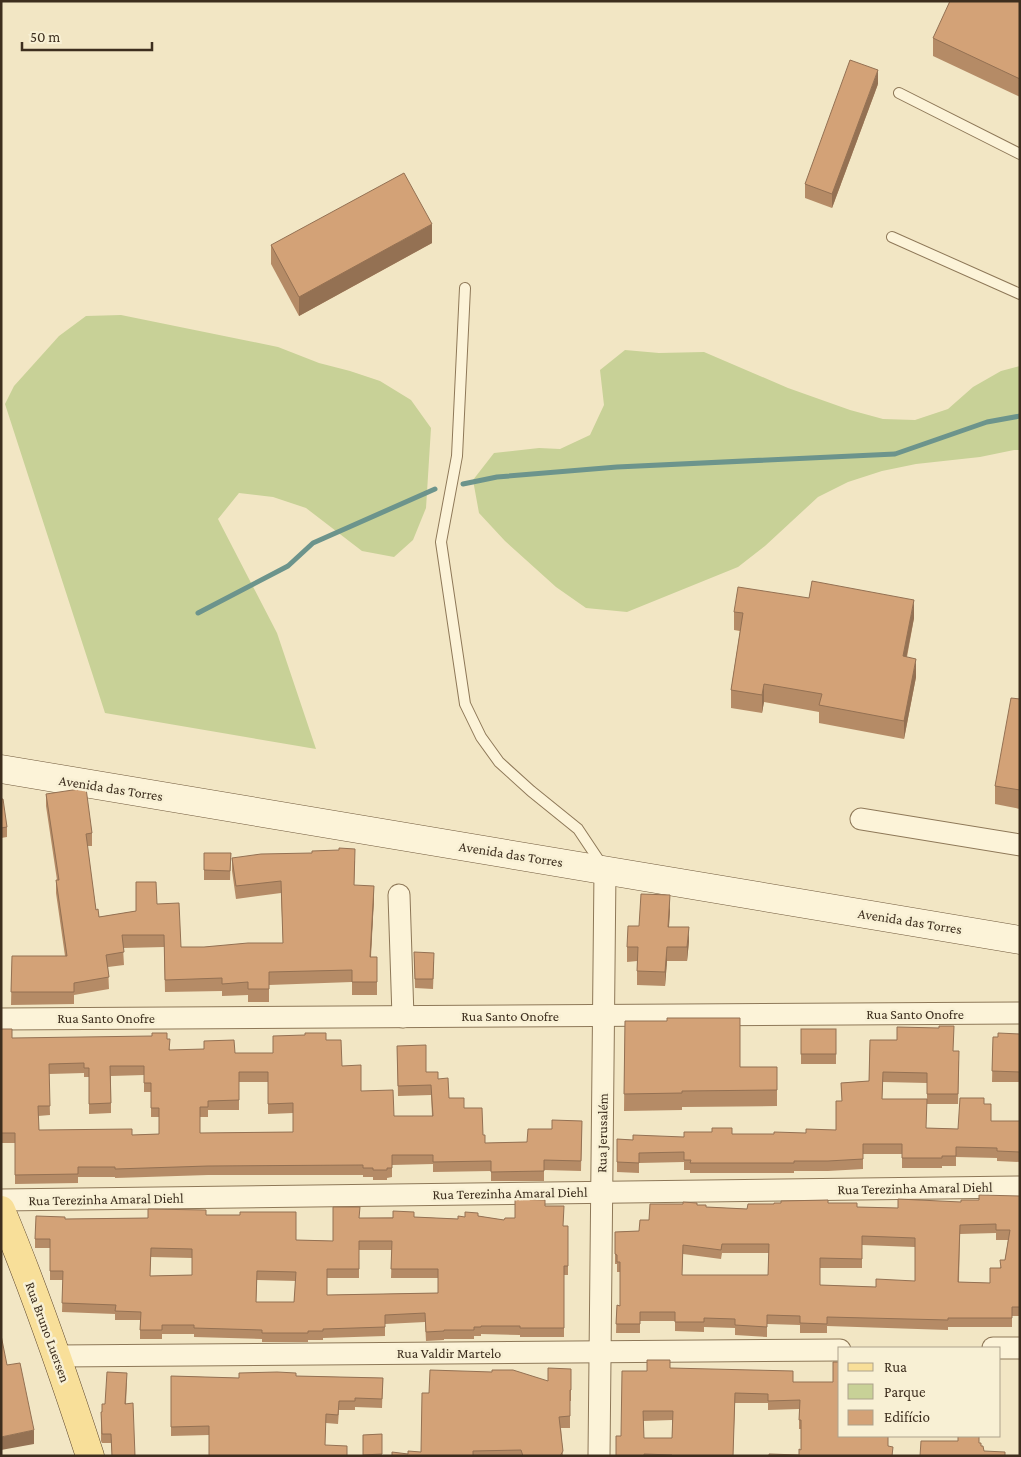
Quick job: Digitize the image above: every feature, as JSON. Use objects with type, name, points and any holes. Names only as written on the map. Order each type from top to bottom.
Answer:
[{"type":"main road","name":"Avenida das Torres","points":[[1,769],[1020,940]]},
{"type":"main road","name":"Rua Bruno Luersen","points":[[1,1210],[58,1356],[90,1456]]},
{"type":"street","points":[[861,819],[1020,845]]},
{"type":"street","name":"Rua Jerusalém","points":[[599,1456],[605,870]]},
{"type":"street","points":[[399,896],[403,1017]]},
{"type":"street","name":"Rua Santo Onofre","points":[[1,1019],[1020,1013]]},
{"type":"street","name":"Rua Terezinha Amaral Diehl","points":[[1,1200],[1020,1187]]},
{"type":"street","points":[[1001,1348],[1020,1348]]},
{"type":"street","name":"Rua Valdir Martelo","points":[[58,1356],[838,1350]]},
{"type":"lane","points":[[899,93],[1020,154]]},
{"type":"lane","points":[[892,237],[1020,294]]},
{"type":"lane","points":[[465,288],[457,456],[442,542],[465,704],[481,738],[499,762],[578,829],[605,870]]},
{"type":"green space","points":[[121,315],[278,347],[319,363],[380,381],[411,400],[431,428],[426,508],[413,540],[394,557],[362,551],[306,508],[273,497],[239,493],[218,519],[277,633],[316,749],[105,713],[5,404],[14,386],[59,336],[86,316]]},
{"type":"green space","points":[[625,350],[659,353],[704,352],[788,388],[850,410],[883,419],[915,420],[948,409],[973,387],[1001,371],[1020,366],[1020,450],[980,457],[916,464],[882,471],[848,482],[818,497],[765,546],[738,567],[627,612],[586,608],[556,587],[505,541],[479,513],[473,480],[494,453],[539,448],[560,449],[590,435],[604,405],[600,370]]},
{"type":"building","points":[[950,1],[1020,1],[1020,79],[933,38]]},
{"type":"building","points":[[850,60],[878,70],[832,194],[805,184]]},
{"type":"building","points":[[404,173],[432,224],[299,297],[271,245]]},
{"type":"building","points":[[812,581],[914,600],[903,656],[916,659],[904,721],[819,705],[822,694],[764,684],[762,695],[731,690],[743,613],[734,612],[738,587],[809,598]]},
{"type":"building","points":[[1011,698],[1020,699],[1020,790],[995,786]]},
{"type":"building","points":[[86,788],[92,833],[86,834],[96,910],[98,909],[99,917],[136,911],[136,882],[156,882],[157,904],[179,903],[181,947],[283,943],[281,881],[236,886],[232,858],[261,854],[312,853],[312,851],[339,850],[339,848],[355,849],[354,885],[374,886],[370,957],[377,957],[377,982],[352,982],[352,970],[269,972],[269,989],[248,989],[248,982],[222,984],[222,978],[165,980],[164,935],[122,935],[124,952],[106,955],[109,977],[74,983],[74,992],[11,992],[12,956],[67,956],[56,880],[59,880],[46,794]]},
{"type":"building","points":[[1,799],[3,799],[7,827],[1,828]]},
{"type":"building","points":[[204,853],[231,853],[230,871],[204,870]]},
{"type":"building","points":[[641,894],[670,895],[668,927],[689,927],[687,947],[667,947],[665,972],[637,971],[638,947],[627,947],[628,926],[639,926]]},
{"type":"building","points":[[414,952],[434,953],[433,979],[415,979]]},
{"type":"building","points":[[667,1018],[740,1018],[740,1067],[777,1067],[777,1090],[624,1094],[625,1021],[667,1021]]},
{"type":"building","points":[[939,1026],[954,1026],[953,1051],[959,1051],[958,1094],[927,1094],[927,1073],[883,1072],[882,1099],[927,1099],[926,1128],[958,1129],[960,1098],[984,1098],[984,1104],[991,1104],[991,1121],[1020,1121],[1020,1152],[997,1151],[997,1148],[956,1147],[956,1156],[902,1158],[902,1144],[863,1144],[863,1159],[794,1161],[794,1163],[690,1163],[691,1160],[684,1160],[684,1152],[639,1153],[639,1163],[617,1162],[617,1139],[633,1140],[633,1135],[684,1137],[684,1132],[712,1132],[712,1128],[732,1128],[732,1134],[806,1133],[806,1129],[836,1130],[836,1101],[842,1101],[841,1083],[869,1081],[870,1040],[897,1040],[897,1027],[939,1028]]},
{"type":"building","points":[[1,1029],[12,1029],[12,1038],[152,1036],[152,1033],[167,1033],[167,1039],[170,1039],[169,1050],[204,1049],[204,1041],[234,1040],[235,1053],[273,1053],[273,1036],[326,1033],[326,1040],[341,1040],[342,1066],[361,1065],[361,1091],[393,1090],[394,1116],[433,1116],[431,1085],[398,1086],[397,1046],[426,1045],[426,1072],[438,1072],[438,1079],[448,1078],[449,1098],[464,1098],[464,1108],[482,1108],[485,1143],[527,1142],[528,1129],[552,1129],[552,1120],[582,1121],[581,1161],[544,1160],[544,1171],[491,1172],[491,1161],[433,1162],[433,1155],[392,1155],[392,1168],[387,1168],[387,1170],[363,1168],[363,1165],[115,1169],[115,1167],[78,1167],[78,1174],[15,1175],[15,1133],[1,1133]],"holes":[[[84,1063],[84,1068],[89,1068],[89,1104],[111,1103],[110,1066],[144,1066],[144,1083],[151,1083],[151,1108],[159,1108],[159,1134],[132,1135],[132,1129],[39,1130],[38,1106],[50,1106],[49,1064]],[[239,1072],[268,1072],[268,1104],[293,1103],[293,1132],[200,1133],[200,1107],[208,1107],[208,1101],[239,1100]]]},
{"type":"building","points":[[801,1029],[836,1029],[836,1054],[801,1054]]},
{"type":"building","points":[[998,1033],[1020,1034],[1020,1072],[992,1071],[993,1037],[998,1037]]},
{"type":"building","points":[[979,1195],[1020,1196],[1020,1307],[1012,1307],[1012,1318],[948,1318],[948,1320],[827,1317],[827,1324],[800,1323],[800,1316],[767,1315],[767,1327],[735,1325],[735,1319],[704,1318],[704,1322],[675,1322],[675,1312],[640,1312],[640,1324],[616,1324],[617,1305],[620,1306],[620,1262],[617,1262],[617,1255],[615,1254],[615,1232],[639,1231],[640,1220],[649,1220],[650,1204],[683,1204],[683,1202],[697,1203],[697,1205],[706,1205],[706,1207],[747,1209],[748,1204],[828,1200],[828,1203],[857,1203],[857,1207],[898,1208],[898,1199],[961,1202],[961,1200],[979,1200]],"holes":[[[996,1224],[996,1230],[1010,1230],[1005,1260],[1000,1260],[1001,1268],[990,1268],[990,1283],[958,1282],[960,1225]],[[862,1236],[915,1238],[915,1281],[876,1279],[876,1287],[820,1285],[820,1258],[862,1259]],[[722,1244],[769,1244],[768,1275],[682,1275],[683,1245],[721,1250]]]},
{"type":"building","points":[[515,1199],[545,1200],[545,1206],[564,1206],[563,1226],[568,1226],[568,1266],[564,1266],[564,1328],[481,1326],[474,1327],[474,1330],[426,1332],[425,1313],[385,1315],[385,1327],[323,1329],[323,1331],[308,1331],[308,1333],[262,1333],[262,1330],[194,1328],[194,1325],[162,1325],[162,1330],[140,1330],[141,1312],[115,1311],[116,1305],[62,1303],[63,1271],[50,1271],[50,1239],[35,1239],[36,1216],[65,1217],[65,1219],[148,1218],[148,1209],[206,1210],[206,1215],[240,1215],[240,1212],[296,1212],[296,1240],[333,1241],[333,1207],[360,1207],[359,1218],[393,1218],[393,1211],[414,1212],[414,1217],[458,1219],[458,1216],[465,1217],[465,1212],[478,1213],[478,1216],[504,1220],[505,1218],[515,1218]],"holes":[[[359,1241],[392,1241],[391,1269],[438,1269],[438,1293],[327,1295],[327,1269],[359,1269]],[[151,1248],[192,1249],[192,1275],[150,1276]],[[257,1271],[296,1272],[294,1302],[256,1302]]]},
{"type":"building","points":[[1,1335],[7,1365],[20,1363],[34,1430],[1,1437]]},
{"type":"building","points":[[647,1360],[670,1360],[670,1368],[793,1371],[793,1382],[833,1382],[833,1362],[838,1362],[838,1437],[888,1437],[888,1446],[893,1447],[892,1456],[769,1456],[769,1454],[799,1455],[799,1449],[801,1450],[800,1400],[768,1401],[768,1394],[735,1393],[733,1456],[644,1454],[644,1456],[616,1456],[616,1436],[621,1436],[622,1371],[647,1371]],"holes":[[[643,1411],[673,1411],[672,1438],[644,1438]]]},
{"type":"building","points":[[548,1368],[571,1369],[570,1416],[559,1417],[563,1451],[560,1456],[523,1456],[521,1450],[473,1451],[473,1456],[392,1456],[392,1452],[408,1454],[408,1451],[421,1452],[422,1393],[429,1393],[430,1370],[492,1372],[492,1370],[513,1370],[548,1381]]},
{"type":"building","points":[[107,1372],[127,1373],[125,1404],[133,1403],[135,1456],[112,1456],[111,1434],[102,1434],[101,1412],[102,1404],[105,1404]]},
{"type":"building","points":[[239,1373],[296,1373],[296,1376],[383,1378],[382,1399],[355,1398],[355,1401],[339,1401],[338,1415],[326,1414],[325,1445],[347,1446],[347,1456],[209,1456],[209,1426],[171,1427],[171,1376],[239,1378]]},
{"type":"building","points":[[382,1434],[382,1454],[363,1455],[363,1435]]},
{"type":"building","points":[[958,1437],[979,1437],[979,1443],[983,1446],[984,1451],[1005,1452],[1005,1456],[920,1456],[921,1441],[958,1441]]},
{"type":"waterway","points":[[463,484],[497,477],[617,467],[895,454],[987,422],[1020,416]]},
{"type":"waterway","points":[[198,613],[288,566],[313,543],[435,489]]}]
